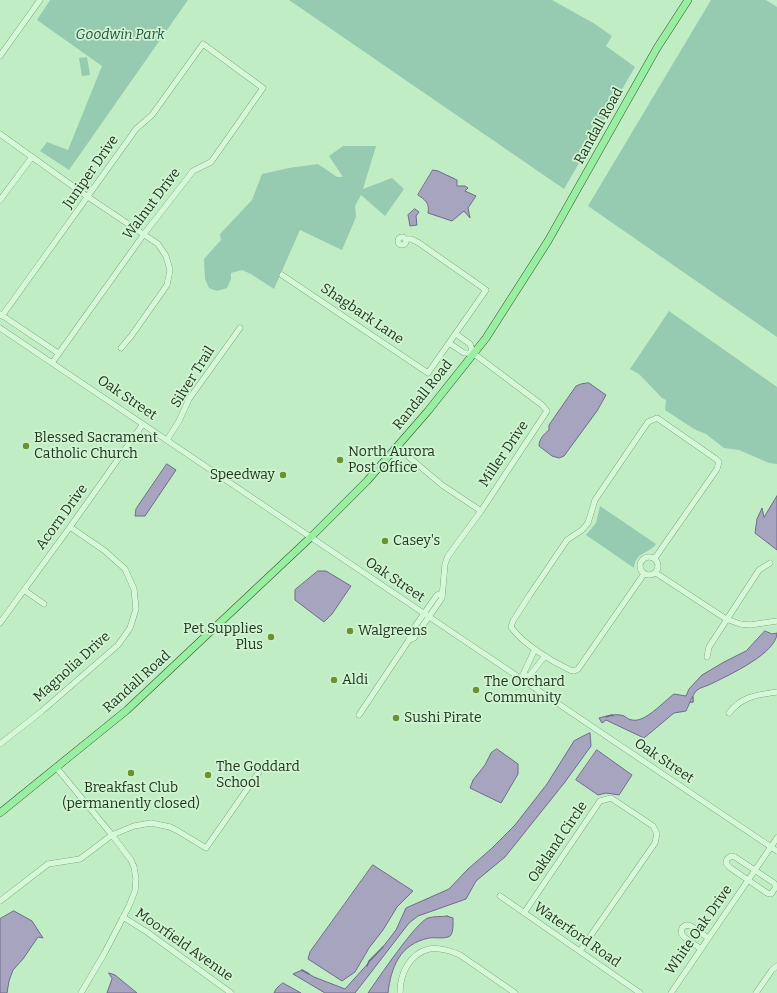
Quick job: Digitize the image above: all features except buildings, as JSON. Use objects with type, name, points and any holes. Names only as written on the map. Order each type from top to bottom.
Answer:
[{"type":"main road","name":"Randall Road","points":[[0,813],[127,710],[311,537],[367,481],[428,411],[486,338],[548,241],[657,48],[688,0]]},
{"type":"street","points":[[0,56],[40,0]]},
{"type":"street","name":"Juniper Drive","points":[[1,315],[136,130],[152,115],[202,44]]},
{"type":"street","name":"Walnut Drive","points":[[52,363],[144,234],[193,171],[211,162],[263,88],[202,44]]},
{"type":"street","points":[[0,134],[88,197],[144,234],[163,249],[169,263],[169,278],[167,285],[121,348]]},
{"type":"street","points":[[0,200],[32,157]]},
{"type":"street","points":[[405,239],[411,239],[417,242],[486,290],[449,343],[464,353],[473,353],[470,344],[456,334]]},
{"type":"street","name":"Shagbark Lane","points":[[282,275],[428,373],[449,343]]},
{"type":"street","points":[[1,315],[58,353]]},
{"type":"street","name":"Oak Street","points":[[0,328],[777,851]]},
{"type":"street","name":"Silver Trail","points":[[167,440],[179,421],[189,399],[240,328]]},
{"type":"street","name":"Miller Drive","points":[[359,715],[409,640],[409,635],[442,598],[444,588],[444,564],[448,556],[481,511],[547,411],[542,405],[473,353]]},
{"type":"street","points":[[644,574],[578,669],[574,671],[545,656],[515,633],[511,627],[513,621],[567,540],[582,530],[588,523],[595,500],[648,422],[657,418],[716,458],[719,462],[717,469],[655,558]]},
{"type":"street","name":"Acorn Drive","points":[[0,623],[2,616],[24,590],[143,424]]},
{"type":"street","points":[[397,447],[442,485],[481,511]]},
{"type":"street","name":"Magnolia Drive","points":[[0,744],[83,676],[118,645],[130,628],[136,609],[134,589],[125,569],[105,552],[70,527]]},
{"type":"street","points":[[646,557],[655,558],[658,564],[656,573],[650,576],[644,574],[640,570],[641,561],[646,557]]},
{"type":"street","points":[[707,657],[709,646],[759,570],[770,564]]},
{"type":"street","points":[[656,573],[726,619],[740,624],[750,625],[777,621]]},
{"type":"street","points":[[24,590],[44,604]]},
{"type":"street","points":[[522,679],[535,649]]},
{"type":"street","points":[[522,679],[530,675],[545,656]]},
{"type":"street","points":[[730,713],[735,705],[742,700],[758,695],[777,692]]},
{"type":"street","points":[[56,767],[131,860],[136,875],[135,891],[123,917],[104,954],[81,993]]},
{"type":"street","points":[[0,901],[48,864],[80,859],[112,835],[134,826],[151,823],[160,824],[178,831],[206,848],[259,772]]},
{"type":"street","name":"Oakland Circle","points":[[524,913],[600,801],[611,798],[653,826],[657,834],[655,843],[580,951]]},
{"type":"street","name":"White Oak Drive","points":[[671,993],[777,838]]},
{"type":"street","points":[[747,881],[729,868],[726,864],[727,859],[731,856],[736,857],[756,870]]},
{"type":"street","name":"White Oak Drive","points":[[747,881],[766,893],[771,894],[776,887],[774,883],[756,870]]},
{"type":"street","name":"Waterford Road","points":[[500,896],[640,993]]},
{"type":"street","name":"Moorfield Avenue","points":[[123,917],[147,932],[231,993]]},
{"type":"street","points":[[701,949],[684,937],[681,933],[682,928],[686,925],[690,926],[708,938]]},
{"type":"street","points":[[400,993],[400,983],[404,970],[410,961],[429,949],[450,951],[460,955],[515,993]]},
{"type":"street","points":[[756,993],[772,970],[777,966]]},
{"type":"green space","name":"Goodwin Park","points":[[50,0],[188,0],[69,170],[40,151],[47,142],[68,150],[102,66],[37,20]]},
{"type":"green space","points":[[289,0],[552,0],[595,24],[612,36],[606,46],[635,67],[564,189]]},
{"type":"green space","points":[[711,0],[766,0],[777,7],[777,337],[588,206]]},
{"type":"green space","points":[[87,57],[90,75],[82,76],[79,58]]},
{"type":"green space","points":[[343,146],[376,146],[363,189],[392,178],[404,189],[385,216],[361,195],[355,206],[356,217],[342,250],[300,230],[274,289],[242,270],[231,273],[231,279],[227,288],[217,291],[209,288],[205,279],[204,259],[221,240],[220,234],[252,200],[262,174],[318,164],[337,177],[343,177],[329,156]]},
{"type":"green space","points":[[669,311],[777,387],[777,464],[769,463],[739,450],[724,448],[706,434],[694,429],[665,410],[666,400],[662,398],[639,374],[630,369]]},
{"type":"green space","points":[[600,506],[656,544],[637,559],[634,568],[586,535],[596,523]]},
{"type":"water","points":[[433,170],[457,180],[457,186],[465,186],[468,188],[465,191],[476,196],[468,208],[470,218],[464,211],[452,221],[428,213],[428,204],[418,195]]},
{"type":"water","points":[[415,209],[419,212],[416,216],[417,225],[410,226],[408,215]]},
{"type":"water","points":[[589,383],[606,395],[597,411],[564,456],[559,458],[552,456],[539,446],[541,439],[549,430],[549,425],[576,386]]},
{"type":"water","points":[[167,464],[176,470],[145,516],[135,516],[136,509]]},
{"type":"water","points":[[777,496],[777,550],[755,533],[757,519],[762,508],[764,517]]},
{"type":"water","points":[[318,571],[326,571],[351,586],[332,614],[324,622],[295,600],[295,590]]},
{"type":"water","points":[[765,631],[772,634],[777,633],[775,641],[761,656],[730,675],[696,691],[686,711],[674,713],[644,738],[606,720],[602,723],[599,718],[618,715],[624,716],[631,720],[637,720],[654,711],[674,694],[686,696],[689,689],[702,675],[746,651]]},
{"type":"water","points":[[590,733],[591,746],[565,782],[505,857],[476,881],[466,899],[418,916],[409,923],[355,993],[325,993],[293,974],[302,970],[314,977],[345,989],[396,930],[406,908],[449,889],[515,825],[547,784],[574,741]]},
{"type":"water","points":[[497,749],[518,764],[518,774],[501,803],[470,788],[473,780],[485,765],[491,753]]},
{"type":"water","points":[[597,750],[632,775],[619,795],[606,793],[598,795],[576,780]]},
{"type":"water","points":[[373,865],[413,891],[397,907],[383,930],[369,948],[355,972],[342,981],[308,959],[310,952]]},
{"type":"water","points":[[14,911],[32,921],[43,938],[38,937],[23,959],[13,970],[7,993],[0,993],[0,919]]},
{"type":"water","points":[[447,916],[453,918],[453,929],[450,936],[446,938],[429,938],[411,945],[404,951],[395,966],[389,983],[388,993],[368,993],[415,929],[430,917]]},
{"type":"water","points":[[109,973],[115,975],[137,993],[107,993],[112,979]]},
{"type":"water","points":[[283,983],[301,993],[274,993]]},
{"type":"waterway","points":[[690,702],[693,702],[693,697]]},
{"type":"waterway","points":[[606,717],[613,716]]},
{"type":"waterway","points":[[367,966],[369,961],[383,947]]},
{"type":"waterway","points":[[302,970],[309,974]]},
{"type":"place","name":"Blessed Sacrament Catholic Church","points":[[26,446]]},
{"type":"place","name":"North Aurora Post Office","points":[[340,460]]},
{"type":"place","name":"Speedway","points":[[283,475]]},
{"type":"place","name":"Casey's","points":[[385,541]]},
{"type":"place","name":"Walgreens","points":[[350,631]]},
{"type":"place","name":"Pet Supplies Plus","points":[[271,637]]},
{"type":"place","name":"Aldi","points":[[334,680]]},
{"type":"place","name":"The Orchard Community","points":[[476,690]]},
{"type":"place","name":"Sushi Pirate","points":[[396,718]]},
{"type":"place","name":"Breakfast Club (permanently closed)","points":[[131,773]]},
{"type":"place","name":"The Goddard School","points":[[208,775]]}]
